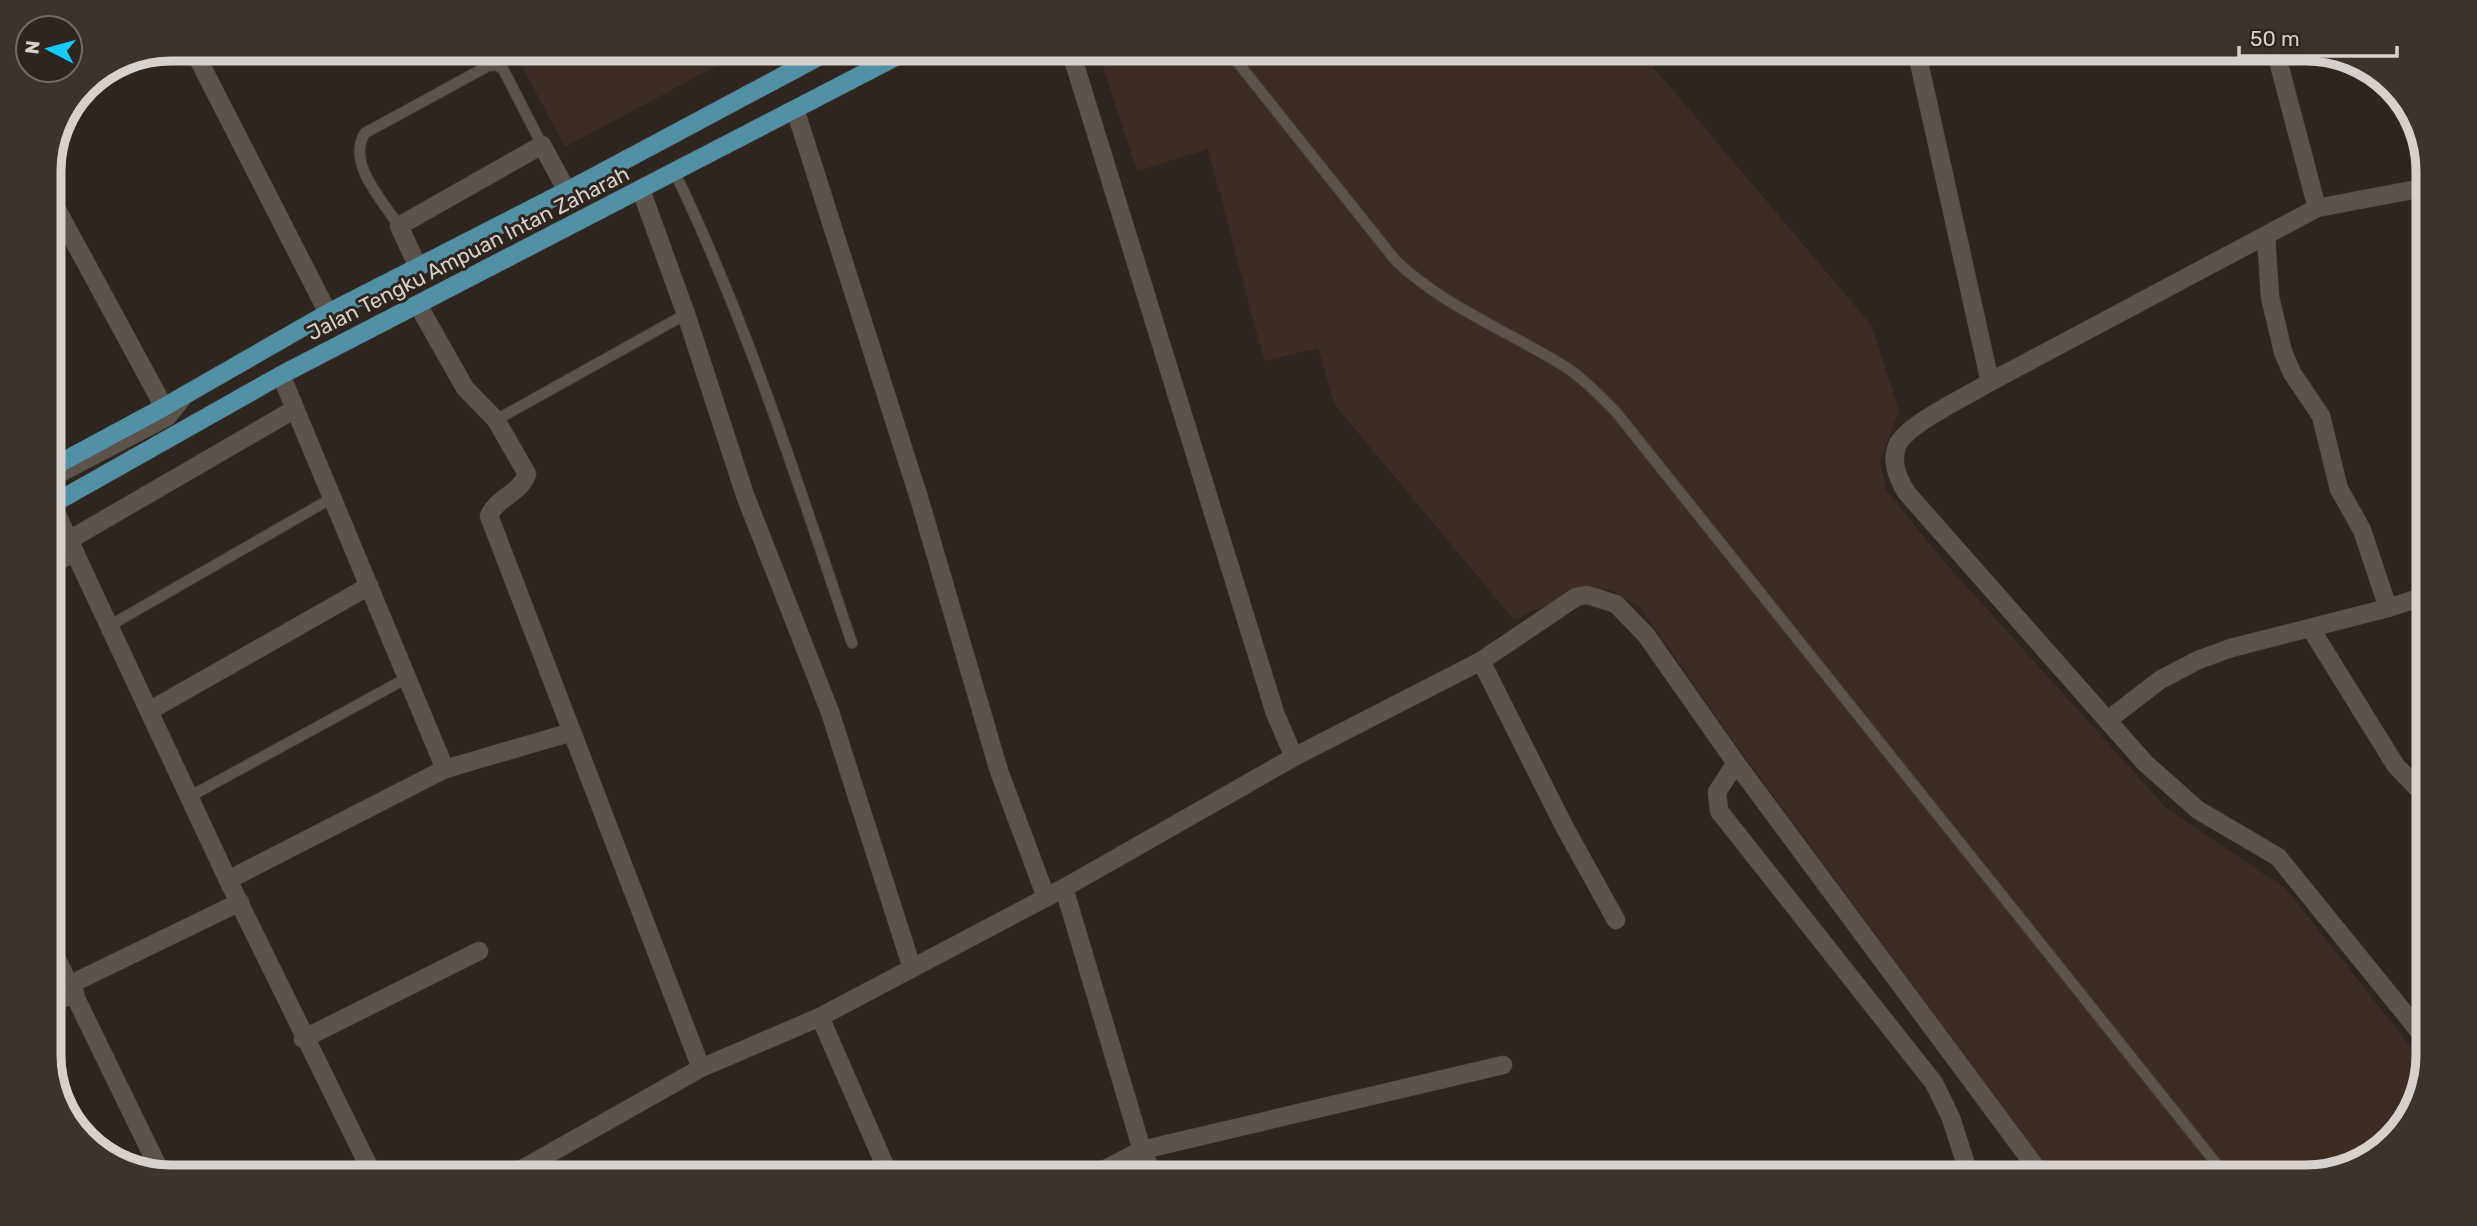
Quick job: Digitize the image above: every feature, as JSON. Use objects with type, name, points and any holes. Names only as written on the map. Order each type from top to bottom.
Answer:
[{"type":"main road","name":"Jalan Tengku Ampuan Intan Zaharah","points":[[61,463],[328,313],[567,191],[811,61]]},
{"type":"main road","name":"Jalan Tengku Ampuan Intan Zaharah","points":[[61,499],[281,375],[888,61]]},
{"type":"street","points":[[199,61],[328,313]]},
{"type":"street","points":[[1074,61],[1275,713],[1294,757]]},
{"type":"street","points":[[1919,61],[1990,382]]},
{"type":"street","points":[[2278,61],[2317,208]]},
{"type":"street","points":[[795,109],[919,498],[999,771],[1046,897]]},
{"type":"street","points":[[418,267],[399,226],[542,145],[567,191]]},
{"type":"street","points":[[2416,189],[2317,208],[1990,382],[1909,431],[1898,444],[1895,455],[1898,478],[1915,502],[2146,763],[2198,810],[2278,858],[2416,1027]]},
{"type":"street","points":[[641,190],[686,314],[745,495],[830,712],[912,968]]},
{"type":"street","points":[[61,217],[164,407]]},
{"type":"street","points":[[2266,236],[2270,298],[2287,364],[2318,408],[2339,489],[2362,530],[2388,608]]},
{"type":"street","points":[[418,304],[465,388],[496,420],[527,474],[523,484],[494,505],[489,516],[701,1068]]},
{"type":"street","points":[[281,375],[445,769]]},
{"type":"street","points":[[61,472],[167,417],[185,395]]},
{"type":"street","points":[[61,556],[72,546],[295,409]]},
{"type":"street","points":[[61,525],[303,1038],[367,1165]]},
{"type":"street","points":[[149,711],[369,586]]},
{"type":"street","points":[[529,1165],[701,1068],[820,1017],[1064,888],[1294,757],[1481,661],[1576,597],[1604,598],[1616,604],[1646,635],[1736,763],[2034,1165]]},
{"type":"street","points":[[2108,720],[2177,670],[2231,648],[2311,629],[2416,598]]},
{"type":"street","points":[[2311,629],[2396,766],[2416,787]]},
{"type":"street","points":[[1481,661],[1565,828],[1616,920]]},
{"type":"street","points":[[228,880],[445,769],[572,732]]},
{"type":"street","points":[[1736,763],[1717,792],[1719,811],[1934,1083],[1951,1118],[1966,1165]]},
{"type":"street","points":[[1064,888],[1149,1165]]},
{"type":"street","points":[[61,996],[240,902]]},
{"type":"street","points":[[303,1038],[479,951]]},
{"type":"street","points":[[61,966],[157,1164]]},
{"type":"street","points":[[820,1017],[885,1165]]},
{"type":"street","points":[[1113,1165],[1142,1150],[1503,1066]]},
{"type":"street","points":[[2026,1154],[2029,1165]]},
{"type":"lane","points":[[1237,61],[1396,261],[1424,284],[1497,331],[1565,367],[1616,412],[2217,1165]]},
{"type":"lane","points":[[399,226],[359,158],[359,143],[365,133],[488,66],[496,65],[503,69],[542,145]]},
{"type":"lane","points":[[675,173],[706,237],[757,362],[852,643]]},
{"type":"lane","points":[[496,420],[686,314]]},
{"type":"lane","points":[[109,626],[332,498]]},
{"type":"lane","points":[[189,797],[407,678]]},
{"type":"shaded area","points":[[519,61],[726,61],[565,147]]},
{"type":"shaded area","points":[[1101,61],[1648,61],[1872,326],[1899,411],[1880,461],[1886,490],[1941,558],[2166,808],[2286,889],[2416,1054],[2412,1083],[2397,1116],[2367,1146],[2348,1156],[2320,1164],[2045,1165],[1736,745],[1640,607],[1610,590],[1593,589],[1577,591],[1514,620],[1334,404],[1318,348],[1264,361],[1208,149],[1137,171]]}]
